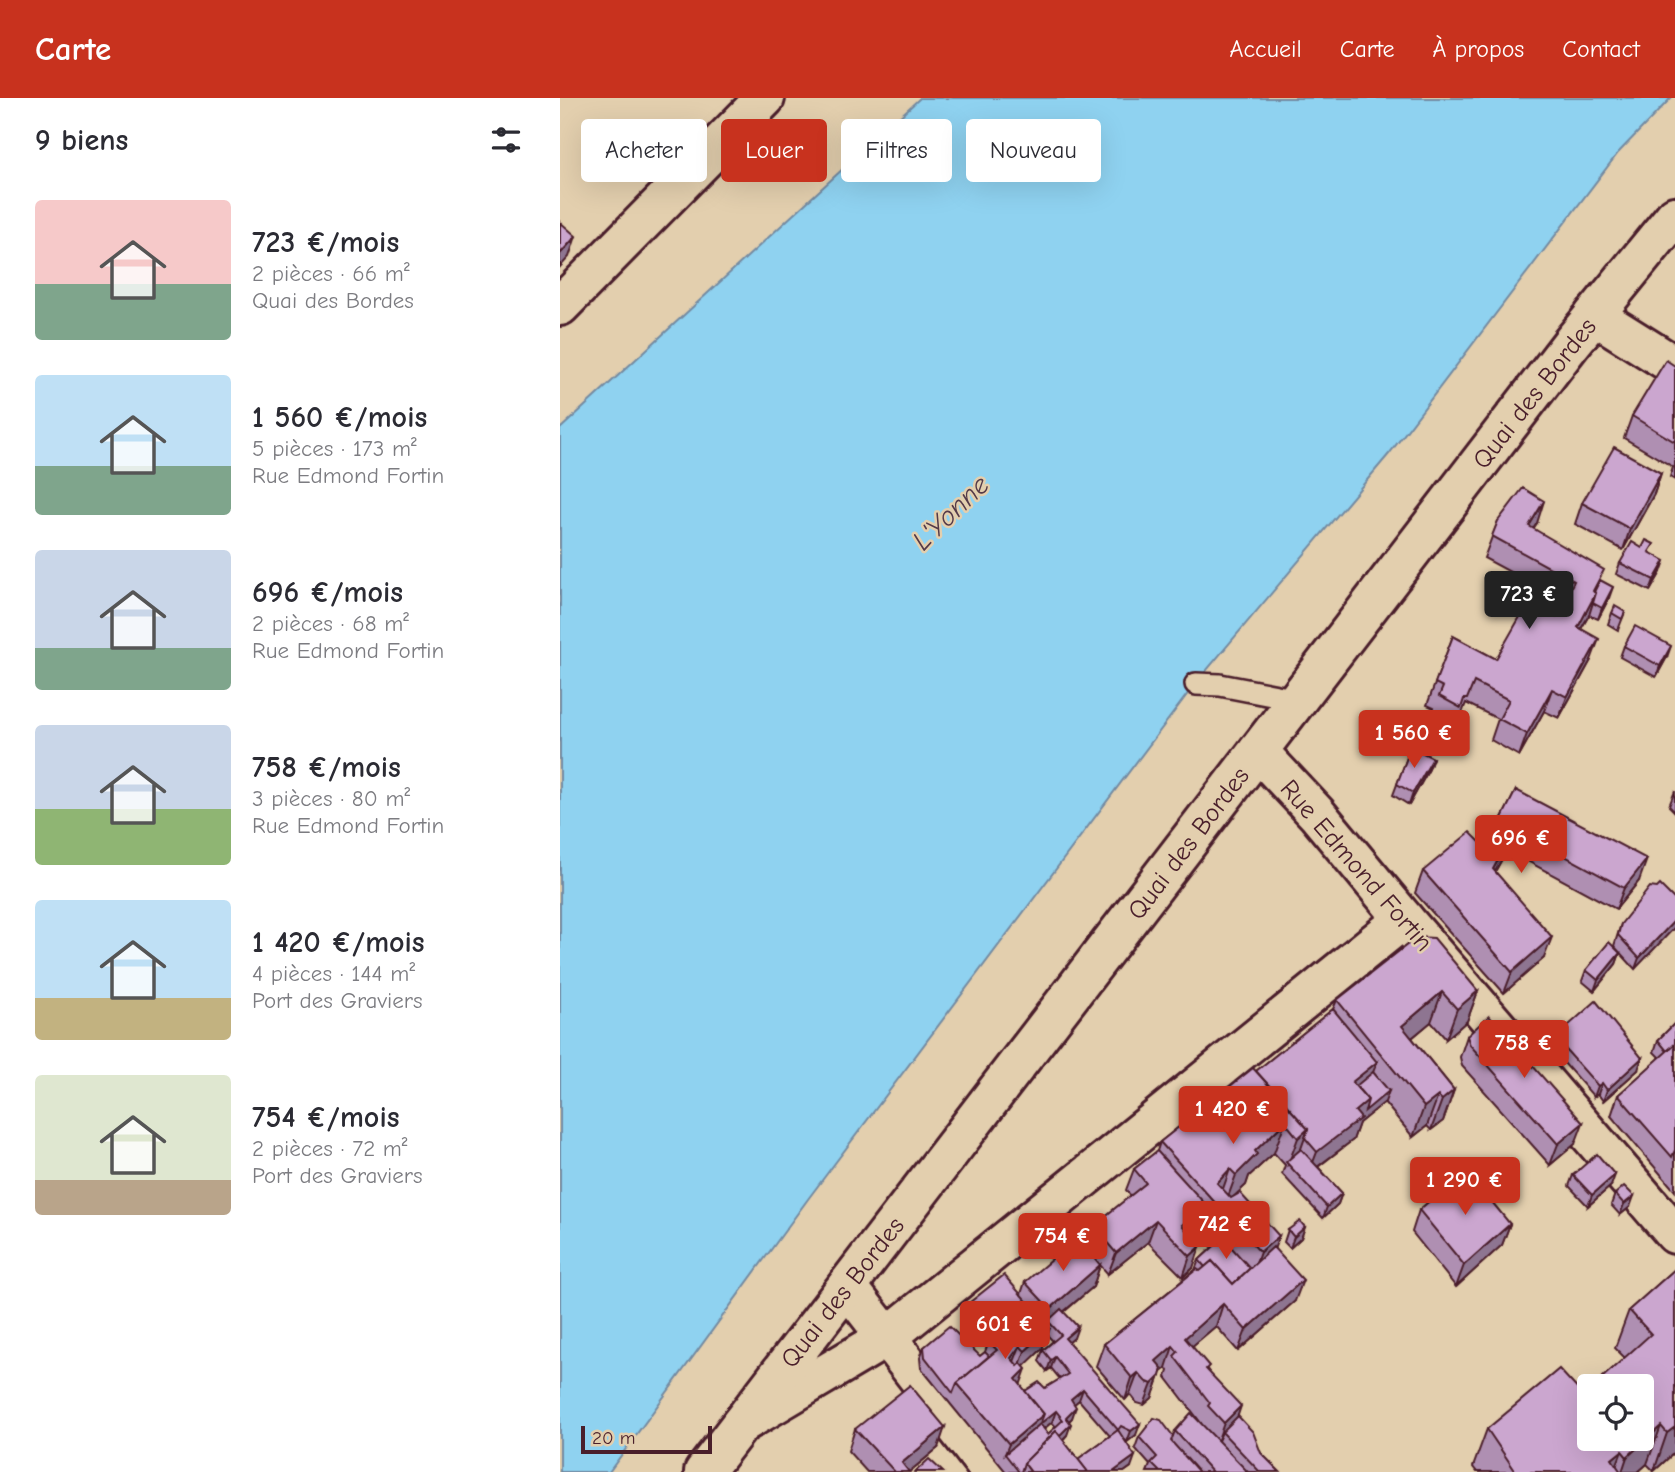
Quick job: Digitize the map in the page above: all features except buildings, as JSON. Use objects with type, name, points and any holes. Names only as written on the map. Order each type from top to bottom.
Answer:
[{"type":"street","points":[[560,306],[765,98]]},
{"type":"street","name":"Quai des Bordes","points":[[704,1472],[1594,315],[1675,216]]},
{"type":"street","points":[[1594,315],[1675,366]]},
{"type":"street","name":"Rue Edmond Fortin","points":[[1258,751],[1298,793],[1675,1234]]},
{"type":"street","points":[[741,1424],[886,1338],[1404,919]]},
{"type":"street","points":[[847,1286],[991,1472]]},
{"type":"lane","points":[[1195,684],[1220,685],[1298,700]]},
{"type":"water","name":"L'Yonne","points":[[920,98],[1671,98],[1618,153],[1389,454],[1195,684],[808,1199],[609,1472],[560,1472],[560,429],[841,171],[841,182],[952,182],[952,119],[897,119]]}]
